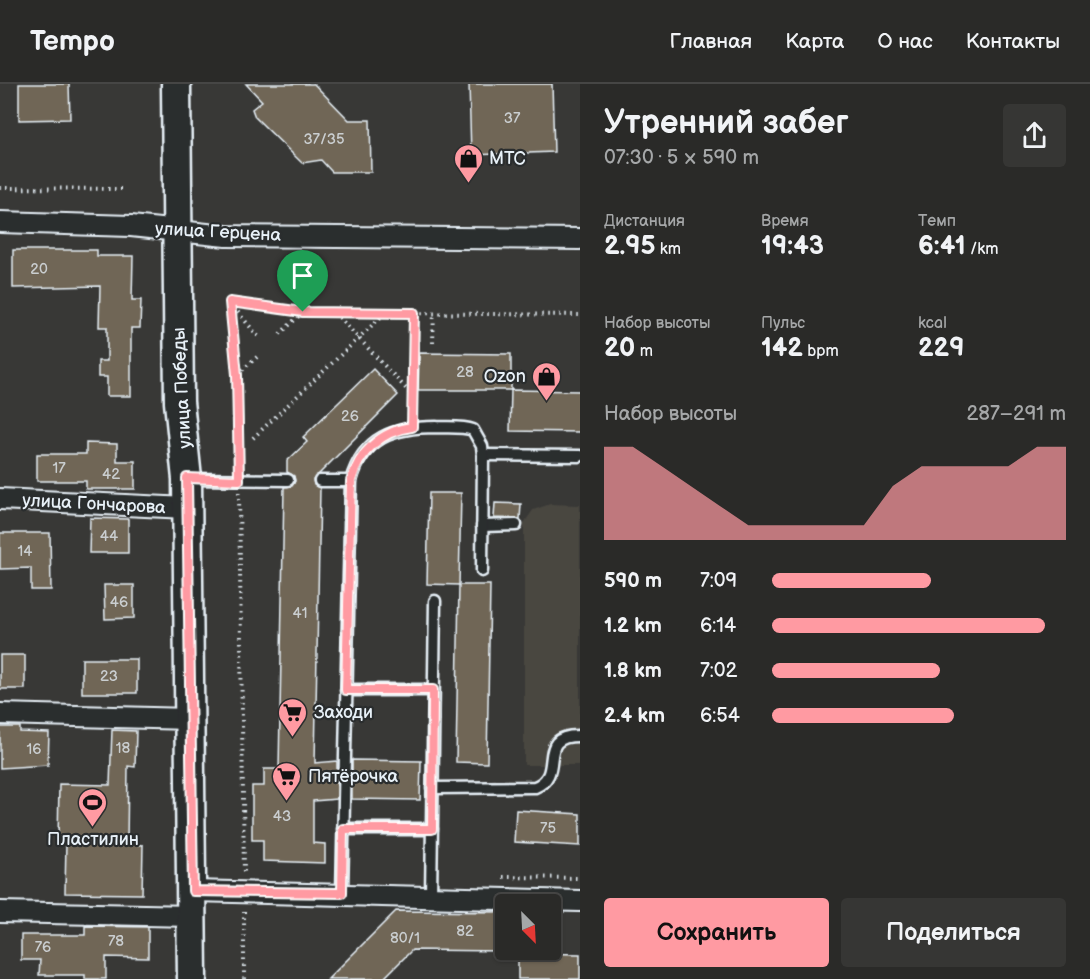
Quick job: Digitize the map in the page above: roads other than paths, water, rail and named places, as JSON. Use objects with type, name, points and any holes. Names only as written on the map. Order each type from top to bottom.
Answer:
[{"type":"street","name":"улица Победы","points":[[176,84],[179,402],[188,508],[192,979]]},
{"type":"street","name":"улица Герцена","points":[[0,222],[131,226],[226,236],[580,239]]},
{"type":"street","name":"улица Гончарова","points":[[0,499],[188,508]]},
{"type":"street","points":[[0,714],[190,720]]},
{"type":"street","points":[[0,912],[193,904],[244,892],[580,901]]},
{"type":"lane","points":[[342,893],[351,481],[359,460],[373,444],[395,431],[412,427],[473,430],[478,436],[483,455],[482,571]]},
{"type":"lane","points":[[483,455],[580,456]]},
{"type":"lane","points":[[187,478],[288,480]]},
{"type":"lane","points":[[320,481],[351,481]]},
{"type":"lane","points":[[482,526],[516,525]]},
{"type":"lane","points":[[431,897],[435,601]]},
{"type":"lane","points":[[346,690],[433,690]]},
{"type":"lane","points":[[432,788],[536,787],[544,784],[551,774],[555,744],[562,738],[580,736]]},
{"type":"lane","points":[[343,829],[432,829]]},
{"type":"place","name":"МТС","points":[[468,184]]},
{"type":"place","name":"Ozon","points":[[547,402]]},
{"type":"place","name":"Заходи","points":[[293,738]]},
{"type":"place","name":"Пятёрочка","points":[[287,802]]},
{"type":"place","name":"Пластилин","points":[[93,828]]}]
